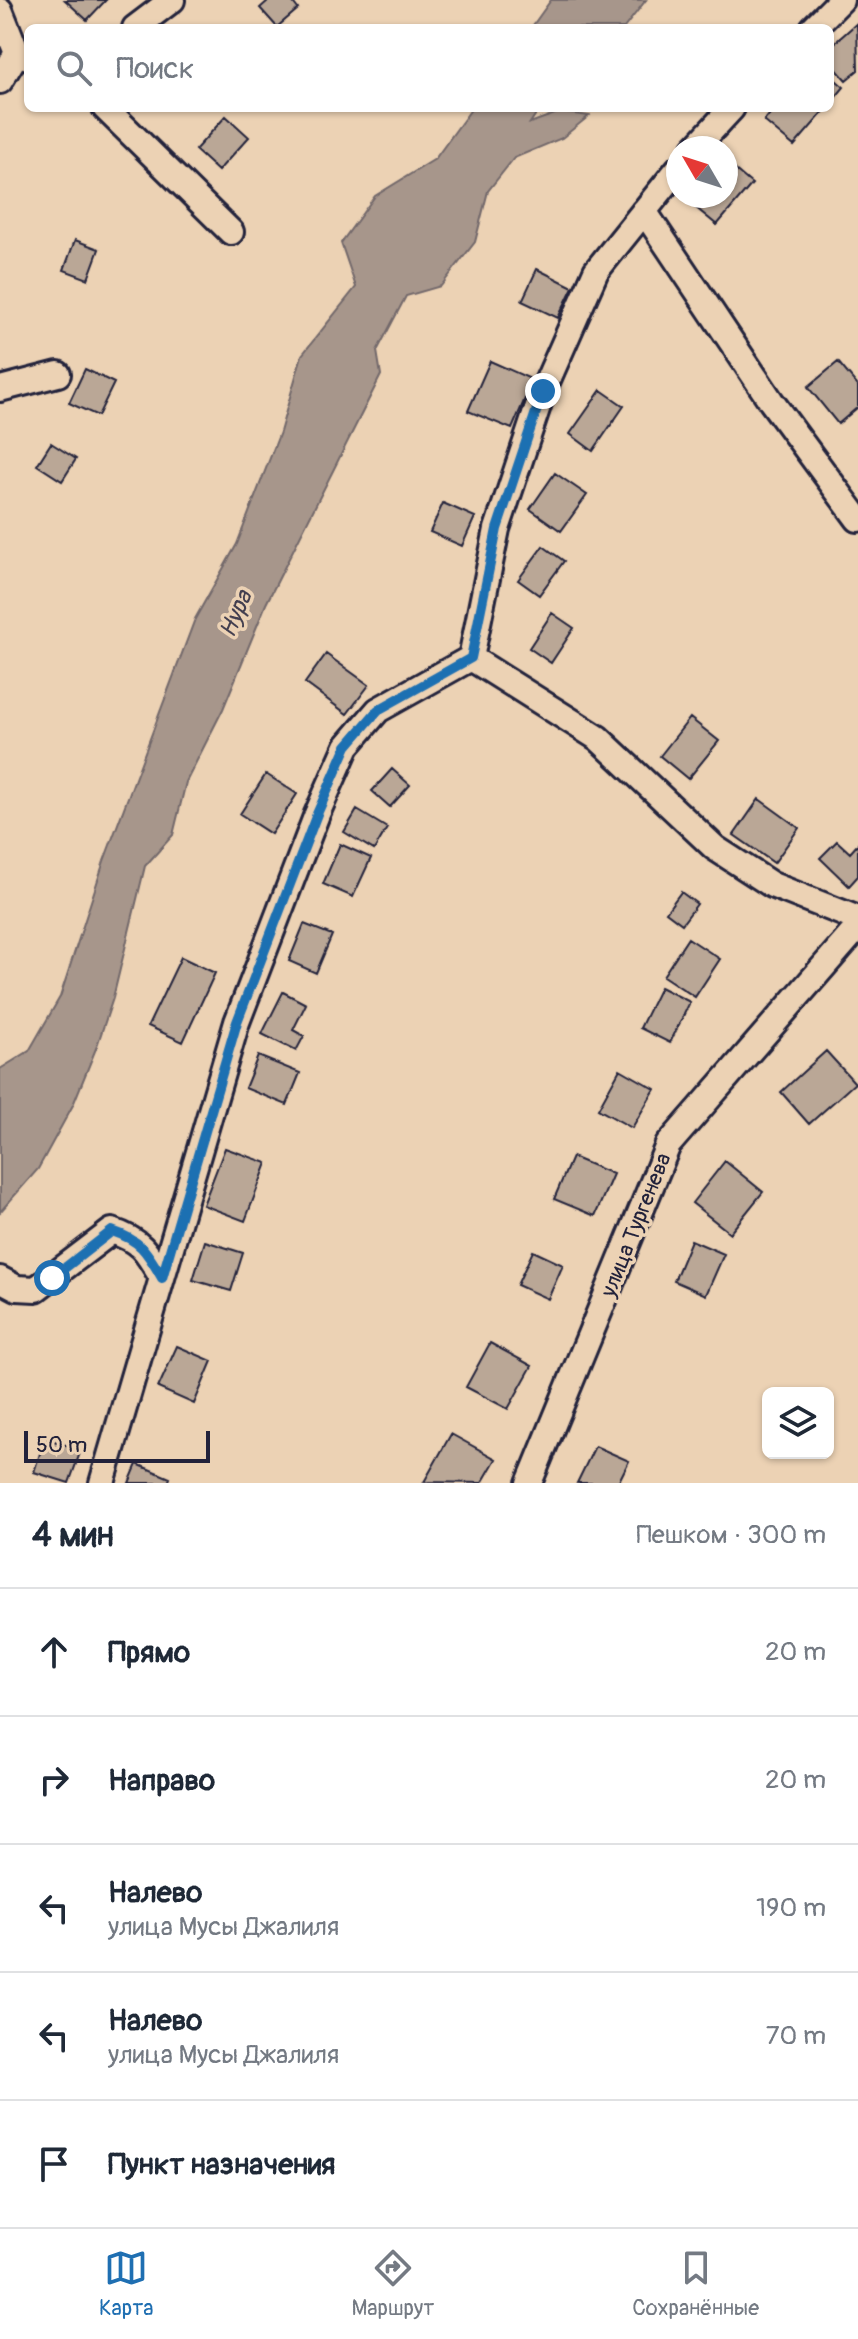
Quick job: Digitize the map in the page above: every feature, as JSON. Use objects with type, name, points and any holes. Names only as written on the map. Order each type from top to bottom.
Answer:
[{"type":"street","points":[[140,24],[172,0]]},
{"type":"street","points":[[817,24],[841,0]]},
{"type":"street","points":[[0,10],[23,55],[0,81]]},
{"type":"street","points":[[109,112],[231,232]]},
{"type":"street","points":[[706,136],[728,112]]},
{"type":"street","points":[[102,1483],[237,1022],[317,814],[347,746],[378,710],[471,658],[497,529],[543,391],[596,271],[666,184]]},
{"type":"street","points":[[644,211],[771,401],[858,519]]},
{"type":"street","points":[[0,389],[58,374]]},
{"type":"street","points":[[471,658],[598,738],[715,848],[772,885],[858,919]]},
{"type":"street","name":"улица Тургенева","points":[[529,1483],[668,1145],[858,927]]},
{"type":"street","points":[[0,1279],[17,1288],[36,1289],[112,1231],[132,1238],[145,1249],[162,1278]]},
{"type":"water","points":[[551,0],[646,0],[627,24],[534,24]]},
{"type":"water","name":"Нура","points":[[469,112],[537,112],[530,123],[560,112],[589,116],[562,138],[514,158],[488,191],[475,242],[441,286],[406,296],[377,351],[381,375],[266,604],[223,709],[186,782],[173,835],[145,866],[113,998],[73,1105],[38,1169],[0,1212],[0,1069],[29,1051],[60,997],[104,861],[195,619],[237,544],[280,432],[302,355],[356,287],[341,243],[375,196],[435,159]]},
{"type":"building","points":[[65,0],[106,0],[87,20]]},
{"type":"building","points":[[269,0],[291,0],[298,9],[280,24],[274,24],[260,8]]},
{"type":"building","points":[[857,23],[858,70],[846,80],[834,66],[834,43]]},
{"type":"building","points":[[834,78],[844,87],[834,99]]},
{"type":"building","points":[[772,112],[824,112],[794,146],[764,121]]},
{"type":"building","points":[[226,116],[249,137],[218,171],[195,150]]},
{"type":"building","points":[[738,172],[752,184],[738,200]]},
{"type":"building","points":[[696,208],[732,208],[717,225]]},
{"type":"building","points":[[75,240],[99,249],[88,279],[64,270]]},
{"type":"building","points":[[537,269],[573,287],[558,318],[522,301]]},
{"type":"building","points":[[490,361],[533,380],[512,429],[468,411]]},
{"type":"building","points":[[838,362],[858,386],[858,407],[838,424],[808,387]]},
{"type":"building","points":[[85,369],[114,383],[98,416],[69,403]]},
{"type":"building","points":[[601,390],[624,406],[593,451],[570,434]]},
{"type":"building","points":[[51,443],[76,459],[62,481],[37,465]]},
{"type":"building","points":[[555,473],[587,495],[561,531],[530,509]]},
{"type":"building","points":[[443,503],[475,517],[462,546],[430,532]]},
{"type":"building","points":[[543,546],[564,561],[539,595],[518,580]]},
{"type":"building","points":[[552,613],[574,628],[551,663],[529,648]]},
{"type":"building","points":[[326,654],[369,685],[347,714],[305,683]]},
{"type":"building","points":[[690,718],[719,741],[688,779],[660,756]]},
{"type":"building","points":[[392,769],[410,785],[390,807],[372,791]]},
{"type":"building","points":[[266,774],[297,794],[271,834],[240,814]]},
{"type":"building","points":[[759,799],[799,828],[774,863],[734,835]]},
{"type":"building","points":[[357,810],[387,828],[374,850],[344,832]]},
{"type":"building","points":[[837,841],[850,853],[858,844],[858,876],[849,886],[820,858]]},
{"type":"building","points":[[340,844],[371,858],[353,897],[323,884]]},
{"type":"building","points":[[681,892],[697,904],[682,924],[666,912]]},
{"type":"building","points":[[304,924],[332,935],[316,973],[289,961]]},
{"type":"building","points":[[688,938],[720,959],[695,997],[663,976]]},
{"type":"building","points":[[181,957],[215,973],[183,1042],[148,1026]]},
{"type":"building","points":[[660,987],[690,1002],[670,1043],[640,1028]]},
{"type":"building","points":[[283,992],[306,1004],[293,1030],[304,1036],[296,1051],[262,1034]]},
{"type":"building","points":[[826,1051],[855,1083],[809,1124],[781,1092]]},
{"type":"building","points":[[258,1056],[300,1073],[287,1105],[245,1088]]},
{"type":"building","points":[[620,1069],[655,1089],[632,1128],[598,1109]]},
{"type":"building","points":[[225,1148],[267,1163],[245,1221],[203,1205]]},
{"type":"building","points":[[572,1157],[613,1174],[595,1216],[554,1199]]},
{"type":"building","points":[[725,1161],[763,1192],[730,1233],[692,1203]]},
{"type":"building","points":[[691,1240],[724,1254],[706,1295],[674,1281]]},
{"type":"building","points":[[205,1241],[243,1253],[231,1291],[193,1280]]},
{"type":"building","points":[[533,1251],[563,1265],[548,1299],[517,1285]]},
{"type":"building","points":[[490,1343],[532,1366],[508,1409],[466,1387]]},
{"type":"building","points":[[177,1346],[212,1361],[194,1404],[158,1388]]},
{"type":"building","points":[[451,1434],[496,1459],[482,1483],[424,1482]]},
{"type":"building","points":[[45,1438],[81,1450],[69,1483],[34,1472]]},
{"type":"building","points":[[595,1446],[629,1461],[618,1483],[577,1483]]},
{"type":"building","points":[[137,1464],[170,1478],[168,1483],[129,1483]]},
{"type":"route","points":[[52,1278],[112,1231],[132,1238],[145,1249],[162,1278],[237,1022],[317,814],[347,746],[378,710],[471,658],[497,529],[543,391]]}]
